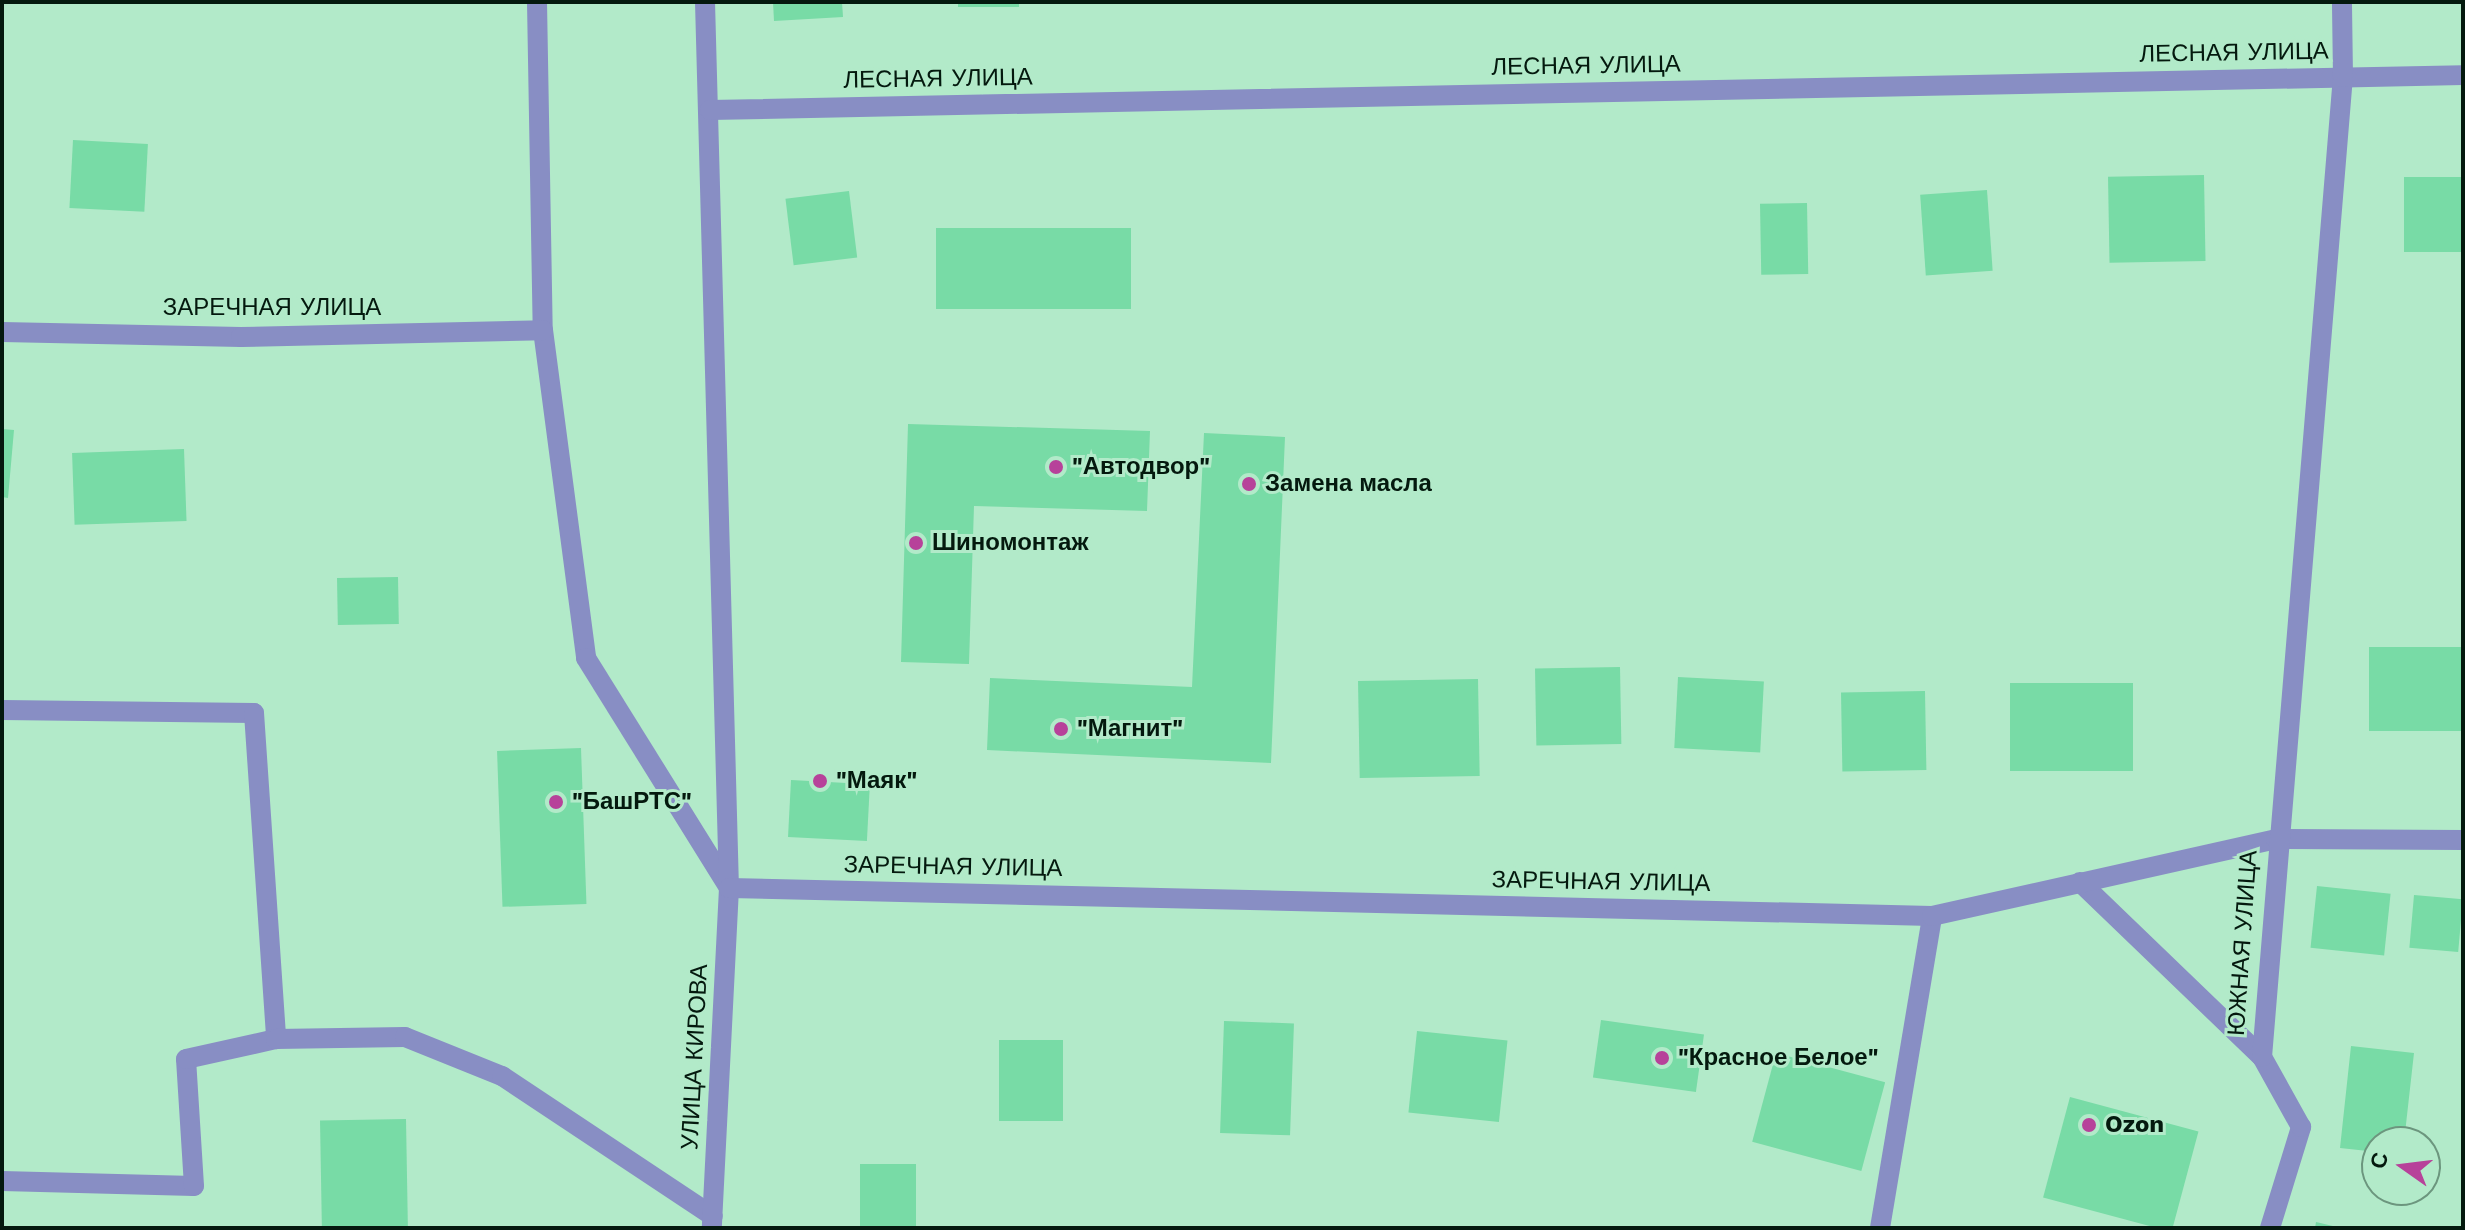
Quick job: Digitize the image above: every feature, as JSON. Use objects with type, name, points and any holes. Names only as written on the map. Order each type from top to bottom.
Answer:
[{"type":"street","points":[[537,2],[543,330],[586,658],[729,888]]},
{"type":"street","name":"УЛИЦА КИРОВА","points":[[705,2],[729,888],[712,1222]]},
{"type":"street","name":"ЮЖНАЯ УЛИЦА","points":[[2270,1228],[2301,1127],[2262,1057],[2276,839],[2343,77],[2342,2]]},
{"type":"street","name":"ЛЕСНАЯ УЛИЦА","points":[[710,110],[2463,75]]},
{"type":"street","name":"ЗАРЕЧНАЯ УЛИЦА","points":[[2,332],[241,337],[543,330]]},
{"type":"street","points":[[2,710],[254,713],[276,1039]]},
{"type":"street","name":"ЗАРЕЧНАЯ УЛИЦА","points":[[729,888],[1932,916],[2276,839],[2463,840]]},
{"type":"street","points":[[2080,882],[2262,1057]]},
{"type":"street","points":[[1880,1228],[1932,916]]},
{"type":"street","points":[[2,1181],[194,1186],[186,1059],[276,1039],[405,1037],[502,1076],[712,1222]]},
{"type":"building","points":[[773,2],[842,2],[843,17],[774,21]]},
{"type":"building","points":[[958,2],[1019,2],[1019,7],[958,7]]},
{"type":"building","points":[[73,140],[148,144],[144,212],[69,208]]},
{"type":"building","points":[[2204,175],[2206,261],[2110,263],[2108,177]]},
{"type":"building","points":[[2404,177],[2463,177],[2463,252],[2404,252]]},
{"type":"building","points":[[1987,190],[1993,271],[1926,275],[1920,195]]},
{"type":"building","points":[[849,191],[857,258],[794,265],[785,199]]},
{"type":"building","points":[[1807,203],[1808,274],[1761,275],[1760,204]]},
{"type":"building","points":[[936,228],[1131,228],[1131,309],[936,309]]},
{"type":"building","points":[[908,424],[1150,431],[1147,511],[974,506],[969,664],[901,662]]},
{"type":"building","points":[[2,429],[14,430],[8,498],[2,497]]},
{"type":"building","points":[[1204,433],[1285,437],[1271,763],[987,750],[990,678],[1192,687]]},
{"type":"building","points":[[184,449],[187,521],[75,525],[72,453]]},
{"type":"building","points":[[398,577],[399,624],[338,625],[337,578]]},
{"type":"building","points":[[2369,647],[2463,647],[2463,731],[2369,731]]},
{"type":"building","points":[[1620,667],[1621,744],[1536,745],[1535,668]]},
{"type":"building","points":[[1678,677],[1764,682],[1760,752],[1674,748]]},
{"type":"building","points":[[1478,679],[1480,776],[1360,778],[1358,681]]},
{"type":"building","points":[[2010,683],[2133,683],[2133,771],[2010,771]]},
{"type":"building","points":[[1925,691],[1926,770],[1842,771],[1841,692]]},
{"type":"building","points":[[581,748],[586,904],[502,907],[497,751]]},
{"type":"building","points":[[791,780],[870,784],[867,841],[788,837]]},
{"type":"building","points":[[2317,886],[2391,894],[2384,955],[2311,948]]},
{"type":"building","points":[[2414,895],[2463,899],[2458,952],[2409,948]]},
{"type":"building","points":[[1601,1020],[1704,1034],[1696,1092],[1593,1077]]},
{"type":"building","points":[[1224,1021],[1294,1023],[1290,1135],[1220,1133]]},
{"type":"building","points":[[1417,1031],[1508,1041],[1499,1122],[1408,1113]]},
{"type":"building","points":[[999,1040],[1063,1040],[1063,1121],[999,1121]]},
{"type":"building","points":[[2351,1046],[2414,1053],[2406,1126],[2361,1126],[2361,1150],[2340,1148]]},
{"type":"building","points":[[1776,1053],[1885,1082],[1861,1171],[1752,1142]]},
{"type":"building","points":[[2070,1097],[2198,1131],[2173,1228],[2157,1228],[2043,1197]]},
{"type":"building","points":[[406,1119],[408,1228],[322,1228],[320,1121]]},
{"type":"building","points":[[860,1164],[916,1164],[916,1228],[860,1228]]},
{"type":"building","points":[[2316,1222],[2337,1227],[2315,1228]]},
{"type":"place","name":"\"Автодвор\"","points":[[1056,467]]},
{"type":"place","name":"Замена масла","points":[[1249,484]]},
{"type":"place","name":"Шиномонтаж","points":[[916,543]]},
{"type":"place","name":"\"Магнит\"","points":[[1061,729]]},
{"type":"place","name":"\"Маяк\"","points":[[820,781]]},
{"type":"place","name":"\"БашРТС\"","points":[[556,802]]},
{"type":"place","name":"\"Красное Белое\"","points":[[1662,1058]]},
{"type":"place","name":"Ozon","points":[[2089,1125]]}]
